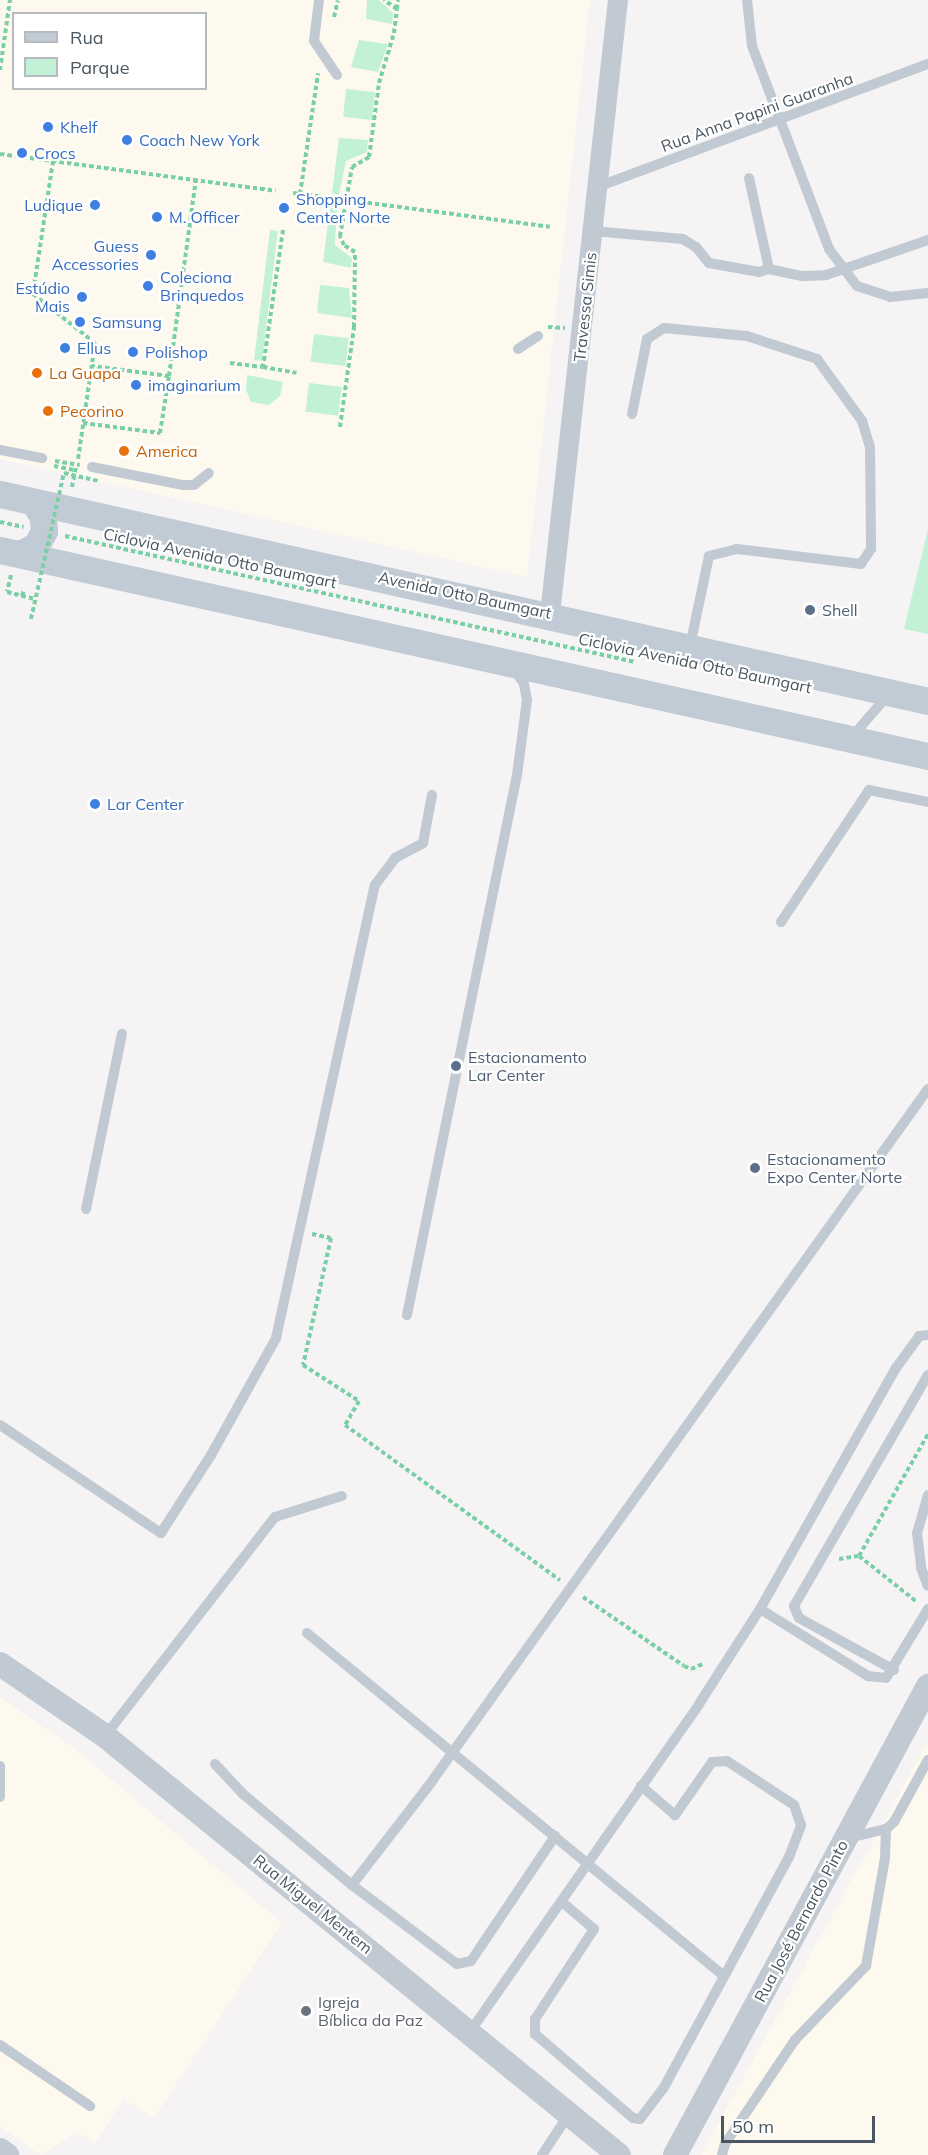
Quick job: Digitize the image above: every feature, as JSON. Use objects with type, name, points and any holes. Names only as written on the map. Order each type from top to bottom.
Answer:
[{"type":"main road","name":"Avenida Otto Baumgart","points":[[0,494],[33,502],[74,499],[550,614],[928,701]]},
{"type":"main road","points":[[13,560],[36,546],[61,522],[74,499]]},
{"type":"main road","points":[[33,502],[43,517],[55,552],[64,564]]},
{"type":"main road","points":[[13,560],[64,564],[928,756]]},
{"type":"street","name":"Travessa Simis","points":[[550,614],[618,0]]},
{"type":"street","name":"Rua Miguel Mentem","points":[[0,1664],[105,1736],[619,2155]]},
{"type":"street","name":"Rua José Bernardo Pinto","points":[[675,2155],[928,1686]]},
{"type":"street","points":[[0,2150],[8,2155]]},
{"type":"lane","points":[[319,0],[314,41],[337,75]]},
{"type":"lane","points":[[747,0],[752,46],[782,118],[829,249],[857,286],[890,297],[928,293]]},
{"type":"lane","name":"Rua Anna Papini Guaranha","points":[[597,187],[928,64]]},
{"type":"lane","points":[[749,178],[770,269]]},
{"type":"lane","points":[[592,231],[683,239],[696,247],[709,263],[759,272],[770,269],[803,276],[845,271],[928,240]]},
{"type":"lane","points":[[632,414],[647,339],[664,328],[747,336],[817,359],[862,421],[870,447],[871,549],[861,564],[737,549],[709,556],[690,646]]},
{"type":"lane","points":[[518,349],[537,336]]},
{"type":"lane","points":[[0,450],[42,458]]},
{"type":"lane","points":[[92,467],[183,485],[194,485],[209,473]]},
{"type":"lane","points":[[407,1316],[517,775],[527,700],[524,684],[511,664]]},
{"type":"lane","points":[[850,740],[890,693]]},
{"type":"lane","points":[[781,922],[869,790],[928,802]]},
{"type":"lane","points":[[0,1425],[161,1533],[211,1455],[276,1338],[375,885],[395,858],[423,843],[432,795]]},
{"type":"lane","points":[[86,1209],[122,1034]]},
{"type":"lane","points":[[352,1885],[452,1752],[928,1089]]},
{"type":"lane","points":[[469,2033],[590,1864],[760,1609],[896,1368],[920,1336],[928,1335]]},
{"type":"lane","points":[[894,1670],[795,1613],[794,1606],[820,1565],[928,1375]]},
{"type":"lane","points":[[928,1495],[917,1533],[921,1568],[928,1586]]},
{"type":"lane","points":[[105,1736],[275,1517],[342,1496]]},
{"type":"lane","points":[[760,1609],[868,1676],[886,1678],[894,1670],[926,1612]]},
{"type":"lane","points":[[307,1633],[724,1976]]},
{"type":"lane","points":[[562,1902],[594,1929],[535,2019],[535,2034],[633,2118],[645,2115],[663,2090],[789,1857],[801,1825],[799,1811],[727,1761],[718,1760],[707,1768],[675,1815],[641,1786]]},
{"type":"lane","points":[[846,1839],[886,1829],[894,1822],[928,1760]]},
{"type":"lane","points":[[215,1764],[243,1794],[352,1885],[450,1961],[462,1965],[471,1961],[555,1836]]},
{"type":"lane","points":[[0,1766],[0,1797]]},
{"type":"lane","points":[[722,2155],[725,2144],[795,2040],[866,1966],[885,1858],[886,1829]]},
{"type":"lane","points":[[0,2045],[90,2106]]},
{"type":"lane","points":[[542,2155],[569,2114]]},
{"type":"path","points":[[0,70],[2,40],[9,0]]},
{"type":"path","points":[[300,194],[322,56],[338,0]]},
{"type":"path","points":[[384,0],[397,9]]},
{"type":"path","points":[[340,427],[354,327],[355,252],[344,245],[340,236],[352,167],[369,157],[379,83],[394,33],[398,0]]},
{"type":"path","points":[[0,154],[276,190]]},
{"type":"path","points":[[53,161],[33,294],[95,343],[79,454]]},
{"type":"path","points":[[83,423],[160,433],[196,180]]},
{"type":"path","points":[[293,193],[346,202],[550,227]]},
{"type":"path","points":[[263,368],[283,230]]},
{"type":"path","points":[[230,363],[296,373]]},
{"type":"path","points":[[92,366],[169,376]]},
{"type":"path","points":[[42,458],[92,467]]},
{"type":"path","points":[[74,499],[75,471]]},
{"type":"path","points":[[31,620],[64,473],[99,481]]},
{"type":"path","name":"Ciclovia Avenida Otto Baumgart","points":[[0,522],[638,663]]},
{"type":"path","points":[[13,560],[7,592],[35,599]]},
{"type":"path","points":[[22,596],[24,590]]},
{"type":"path","points":[[299,1232],[331,1238],[303,1365],[359,1401],[345,1425],[570,1588],[684,1666],[702,1667],[707,1660]]},
{"type":"path","points":[[820,1565],[859,1556],[928,1434]]},
{"type":"path","points":[[859,1556],[916,1599],[926,1612]]},
{"type":"shaded area","name":"Shopping Center Norte","points":[[0,0],[590,0],[527,577],[0,459]]},
{"type":"shaded area","points":[[0,1697],[74,1748],[282,1923],[154,2118],[124,2099],[95,2144],[78,2132],[41,2155],[0,2127]]},
{"type":"shaded area","points":[[928,1741],[928,2155],[701,2155],[702,2153]]},
{"type":"green space","points":[[367,0],[379,0],[393,13],[392,24],[366,19]]},
{"type":"green space","points":[[359,40],[388,44],[378,72],[351,67]]},
{"type":"green space","points":[[346,89],[375,92],[372,120],[343,117]]},
{"type":"green space","points":[[339,138],[368,140],[367,152],[346,161],[339,195],[332,193]]},
{"type":"green space","points":[[330,208],[337,209],[335,245],[352,258],[351,268],[323,262]]},
{"type":"green space","points":[[270,230],[278,231],[262,361],[254,360]]},
{"type":"green space","points":[[320,285],[349,288],[352,318],[317,313]]},
{"type":"green space","points":[[314,334],[349,338],[345,366],[311,362]]},
{"type":"green space","points":[[247,375],[283,382],[280,396],[269,405],[251,402],[246,390]]},
{"type":"green space","points":[[309,383],[342,387],[338,416],[305,412]]},
{"type":"green space","points":[[928,529],[928,634],[904,629]]},
{"type":"place","name":"Khelf","points":[[48,127]]},
{"type":"place","name":"Coach New York","points":[[127,140]]},
{"type":"place","name":"Crocs","points":[[22,153]]},
{"type":"place","name":"Ludique","points":[[95,205]]},
{"type":"place","name":"Shopping Center Norte","points":[[284,208]]},
{"type":"place","name":"M. Officer","points":[[157,217]]},
{"type":"place","name":"Guess Accessories","points":[[151,255]]},
{"type":"place","name":"Coleciona Brinquedos","points":[[148,286]]},
{"type":"place","name":"Estúdio Mais","points":[[82,297]]},
{"type":"place","name":"Samsung","points":[[80,322]]},
{"type":"place","name":"Ellus","points":[[65,348]]},
{"type":"place","name":"Polishop","points":[[133,352]]},
{"type":"place","name":"La Guapa","points":[[37,373]]},
{"type":"place","name":"imaginarium","points":[[136,385]]},
{"type":"place","name":"Pecorino","points":[[48,411]]},
{"type":"place","name":"America","points":[[124,451]]},
{"type":"place","name":"Shell","points":[[810,610]]},
{"type":"place","name":"Lar Center","points":[[95,804]]},
{"type":"place","name":"Estacionamento Lar Center","points":[[456,1066]]},
{"type":"place","name":"Estacionamento Expo Center Norte","points":[[755,1168]]},
{"type":"place","name":"Igreja Bíblica da Paz","points":[[306,2011]]}]
